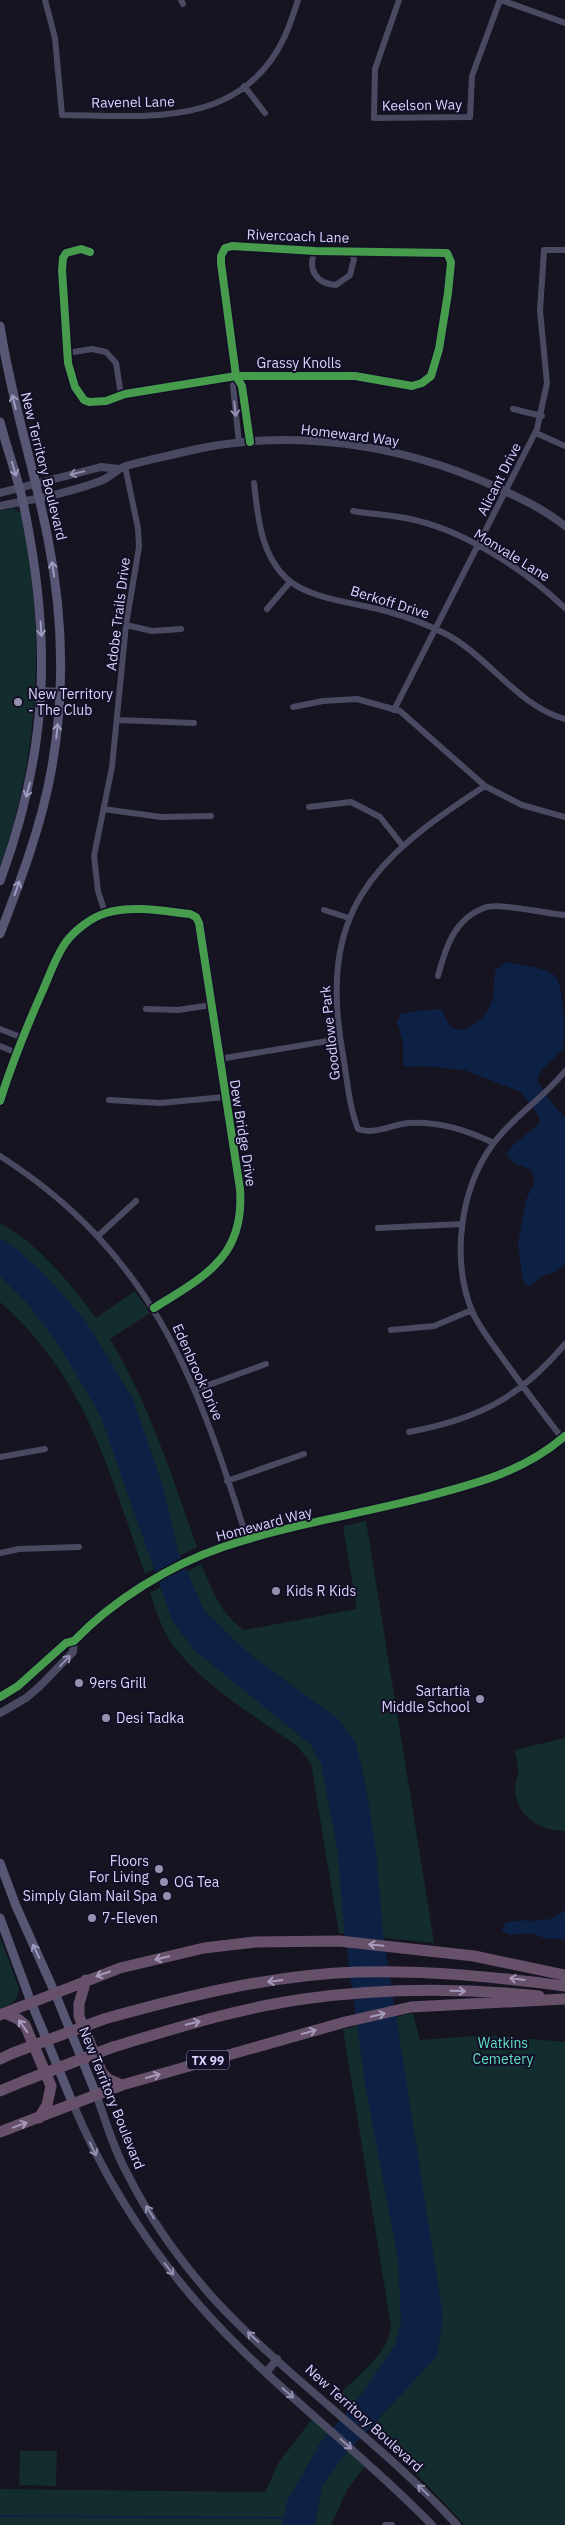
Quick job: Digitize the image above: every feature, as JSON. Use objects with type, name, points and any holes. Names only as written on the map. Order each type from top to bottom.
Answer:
[{"type":"highway","points":[[2,2014],[120,1968],[204,1948],[281,1940],[340,1941],[474,1956],[565,1975]]},
{"type":"highway","points":[[0,2059],[104,2019],[164,2002],[240,1986],[340,1974],[410,1972],[504,1978],[565,1986]]},
{"type":"highway","points":[[86,1980],[78,2004],[79,2016],[102,2073],[108,2079],[122,2085]]},
{"type":"highway","points":[[0,2091],[24,2080],[113,2047],[190,2023],[303,1999],[342,1994],[410,1991],[500,1992],[565,1999]]},
{"type":"highway","name":"TX 99","points":[[0,2132],[122,2085],[345,2022],[411,2007],[565,1999]]},
{"type":"highway","points":[[2,2014],[18,2019],[25,2026],[51,2086],[47,2106],[39,2118]]},
{"type":"main road","name":"New Territory Boulevard","points":[[0,326],[3,363],[40,497],[58,606],[59,692],[57,732],[50,774],[23,872],[0,934]]},
{"type":"main road","name":"New Territory Boulevard","points":[[0,422],[23,501],[40,609],[42,691],[37,748],[30,783],[0,881]]},
{"type":"main road","name":"New Territory Boulevard","points":[[0,1863],[3,1880],[55,1992],[96,2094]]},
{"type":"main road","points":[[0,1918],[31,2002],[73,2104]]},
{"type":"street","name":"Ravenel Lane","points":[[45,0],[55,38],[62,115],[177,114],[207,106],[244,86],[264,67],[285,37],[298,0]]},
{"type":"street","name":"Keelson Way","points":[[399,0],[375,69],[374,118],[470,117],[472,76],[501,0]]},
{"type":"street","points":[[501,0],[565,23]]},
{"type":"street","points":[[244,86],[265,113]]},
{"type":"street","name":"Rivercoach Lane","points":[[236,376],[220,263],[225,248],[232,246],[315,251],[448,253],[451,262],[442,331],[431,376]]},
{"type":"street","points":[[90,252],[81,249],[73,250],[66,253],[63,258],[67,353],[92,349],[106,352],[116,363],[121,395]]},
{"type":"street","name":"Alicant Drive","points":[[394,710],[536,433],[542,416],[547,383],[541,318],[544,250],[565,250]]},
{"type":"street","name":"Rivercoach Lane","points":[[315,251],[312,258],[314,275],[328,284],[336,284],[350,276],[354,259],[351,251]]},
{"type":"street","name":"Grassy Knolls","points":[[67,353],[68,364],[75,387],[84,400],[89,402],[106,401],[121,395],[236,376],[355,376],[412,386],[422,383],[431,376]]},
{"type":"street","points":[[236,376],[242,386],[250,442]]},
{"type":"street","points":[[236,376],[233,386],[239,443]]},
{"type":"street","points":[[513,409],[542,416]]},
{"type":"street","points":[[536,433],[565,446]]},
{"type":"street","name":"Homeward Way","points":[[0,506],[104,479],[122,468],[190,450],[239,443],[294,440],[372,447],[426,460],[474,476],[506,491],[536,506],[565,526]]},
{"type":"street","name":"Homeward Way","points":[[0,493],[102,467],[122,468]]},
{"type":"street","name":"Adobe Trails Drive","points":[[105,913],[93,866],[112,767],[126,625],[139,547],[138,528],[122,468]]},
{"type":"street","name":"Berkoff Drive","points":[[254,483],[258,518],[264,543],[278,568],[290,582],[323,596],[389,612],[435,629],[478,656],[530,702],[542,710],[565,719]]},
{"type":"street","name":"Monvale Lane","points":[[353,512],[410,519],[478,546],[530,579],[565,608]]},
{"type":"street","points":[[267,609],[290,582]]},
{"type":"street","points":[[126,625],[152,631],[181,629]]},
{"type":"street","points":[[42,691],[59,692]]},
{"type":"street","points":[[293,707],[323,701],[357,699],[400,711],[485,786],[522,806],[565,817]]},
{"type":"street","points":[[118,720],[194,722]]},
{"type":"street","name":"Goodlowe Park","points":[[485,786],[437,816],[390,856],[363,891],[349,918],[338,956],[336,974],[340,1039],[358,1129],[366,1132],[406,1123],[426,1122],[450,1126],[494,1143]]},
{"type":"street","points":[[309,807],[350,802],[380,817],[403,846]]},
{"type":"street","points":[[103,809],[161,817],[211,816]]},
{"type":"street","points":[[438,976],[445,948],[460,924],[484,907],[512,908],[565,915]]},
{"type":"street","name":"Dew Bridge Drive","points":[[105,913],[131,910],[190,914],[196,917],[199,923],[240,1189],[241,1206],[238,1228],[231,1246],[214,1267],[154,1308]]},
{"type":"street","points":[[324,910],[349,918]]},
{"type":"street","points":[[0,1101],[23,1038],[62,949],[74,933],[105,913]]},
{"type":"street","points":[[146,1009],[178,1010],[211,1004]]},
{"type":"street","points":[[0,1029],[23,1038]]},
{"type":"street","points":[[219,1059],[340,1039]]},
{"type":"street","points":[[0,1046],[17,1053]]},
{"type":"street","points":[[563,1437],[523,1387],[483,1330],[472,1310],[464,1273],[462,1224],[474,1178],[494,1143],[565,1071]]},
{"type":"street","points":[[109,1100],[160,1103],[225,1097]]},
{"type":"street","name":"Edenbrook Drive","points":[[0,1156],[38,1182],[98,1236],[130,1274],[154,1308],[181,1357],[195,1390],[247,1540]]},
{"type":"street","points":[[98,1236],[136,1202]]},
{"type":"street","points":[[378,1228],[462,1224]]},
{"type":"street","points":[[391,1330],[434,1326],[472,1310]]},
{"type":"street","points":[[409,1432],[446,1425],[482,1412],[523,1387],[544,1370],[565,1344]]},
{"type":"street","points":[[195,1390],[266,1364]]},
{"type":"street","name":"Homeward Way","points":[[0,1697],[18,1686],[66,1643],[74,1641],[111,1607],[152,1581],[194,1560],[247,1540],[490,1480],[532,1459],[563,1437]]},
{"type":"street","points":[[0,1457],[45,1449]]},
{"type":"street","points":[[227,1481],[304,1454]]},
{"type":"street","points":[[0,1553],[19,1549],[79,1547]]},
{"type":"street","name":"Homeward Way","points":[[0,1713],[26,1698],[45,1681],[73,1652],[74,1641]]},
{"type":"street","points":[[36,1671],[45,1681]]},
{"type":"street","name":"New Territory Boulevard","points":[[96,2094],[114,2146],[128,2176],[157,2224],[193,2274],[231,2316],[374,2444],[457,2525]]},
{"type":"street","points":[[73,2104],[92,2148],[111,2183],[158,2254],[180,2283],[218,2325],[266,2373],[362,2458],[432,2525]]},
{"type":"street","points":[[180,2283],[193,2274]]},
{"type":"street","points":[[266,2373],[278,2360]]},
{"type":"street","points":[[384,2525],[392,2525]]},
{"type":"green space","name":"New Territory - The Club","points":[[13,508],[21,513],[29,559],[36,648],[35,692],[24,780],[0,868],[0,511]]},
{"type":"green space","points":[[0,1223],[41,1253],[76,1291],[96,1318],[135,1291],[150,1313],[110,1339],[137,1389],[148,1415],[169,1467],[197,1547],[145,1574],[106,1462],[74,1394],[54,1362],[30,1331],[0,1302]]},
{"type":"green space","points":[[366,1521],[434,1943],[339,1933],[311,1763],[297,1746],[231,1700],[185,1660],[166,1633],[150,1593],[201,1564],[213,1592],[223,1609],[244,1630],[357,1609],[343,1526]]},
{"type":"green space","points":[[565,1738],[565,1831],[538,1825],[524,1814],[516,1798],[515,1784],[518,1770],[514,1750]]},
{"type":"green space","points":[[0,1937],[19,1988],[16,2000],[0,2010]]},
{"type":"green space","name":"Watkins Cemetery","points":[[413,2013],[420,2040],[487,2035],[565,2042],[565,2525],[465,2525],[391,2448],[334,2400],[377,2357],[388,2337],[391,2326],[343,2029]]},
{"type":"green space","points":[[312,2419],[365,2466],[347,2490],[331,2525],[0,2525],[0,2489],[265,2492],[279,2462]]},
{"type":"green space","points":[[20,2451],[57,2451],[56,2486],[19,2485]]},
{"type":"water","points":[[507,962],[538,968],[553,974],[560,987],[563,1009],[563,1048],[541,1072],[537,1081],[552,1103],[565,1117],[565,1264],[555,1272],[542,1276],[530,1286],[526,1285],[523,1280],[518,1243],[526,1200],[535,1181],[531,1170],[512,1162],[507,1155],[517,1142],[540,1122],[539,1116],[521,1092],[464,1070],[423,1066],[408,1067],[403,1065],[403,1041],[397,1022],[401,1014],[422,1010],[442,1010],[453,1028],[461,1029],[472,1025],[486,1014],[493,997],[496,970]]},
{"type":"water","points":[[0,1238],[16,1248],[47,1277],[85,1320],[133,1399],[162,1483],[178,1551],[204,1610],[247,1652],[338,1719],[355,1741],[365,1781],[376,1852],[383,1933],[443,2316],[437,2356],[343,2457],[322,2486],[315,2525],[282,2525],[287,2501],[322,2440],[353,2406],[395,2345],[401,2322],[398,2259],[365,2084],[344,1930],[338,1853],[321,1763],[310,1744],[194,1650],[172,1620],[100,1415],[59,1345],[26,1302],[0,1276]]},
{"type":"water","points":[[565,1909],[565,1939],[547,1939],[530,1933],[510,1935],[502,1931],[504,1924],[518,1921],[551,1919]]},
{"type":"waterway","points":[[0,2516],[285,2518]]},
{"type":"cycle path","points":[[90,252],[81,249],[66,253],[63,258],[62,270],[68,363],[75,387],[84,400],[89,402],[106,401],[125,394],[236,376],[355,376],[412,386],[422,383],[431,376],[439,349],[451,262],[447,253],[315,251],[232,246],[225,248],[221,256],[221,263],[236,376],[242,386],[250,442]]},
{"type":"cycle path","points":[[0,1101],[20,1045],[53,965],[62,947],[74,933],[84,924],[95,918],[106,913],[126,909],[148,909],[190,914],[196,917],[199,923],[240,1189],[240,1212],[236,1232],[218,1262],[190,1285],[154,1308]]},
{"type":"cycle path","points":[[0,1697],[18,1686],[66,1643],[74,1641],[89,1626],[124,1598],[183,1564],[247,1539],[441,1493],[497,1476],[532,1459],[549,1449],[565,1436]]},
{"type":"place","name":"New Territory - The Club","points":[[18,702]]},
{"type":"place","name":"Kids R Kids","points":[[276,1591]]},
{"type":"place","name":"9ers Grill","points":[[79,1683]]},
{"type":"place","name":"Sartartia Middle School","points":[[480,1699]]},
{"type":"place","name":"Desi Tadka","points":[[106,1718]]},
{"type":"place","name":"Floors For Living","points":[[159,1869]]},
{"type":"place","name":"OG Tea","points":[[164,1882]]},
{"type":"place","name":"Simply Glam Nail Spa","points":[[167,1896]]},
{"type":"place","name":"7-Eleven","points":[[92,1918]]}]
